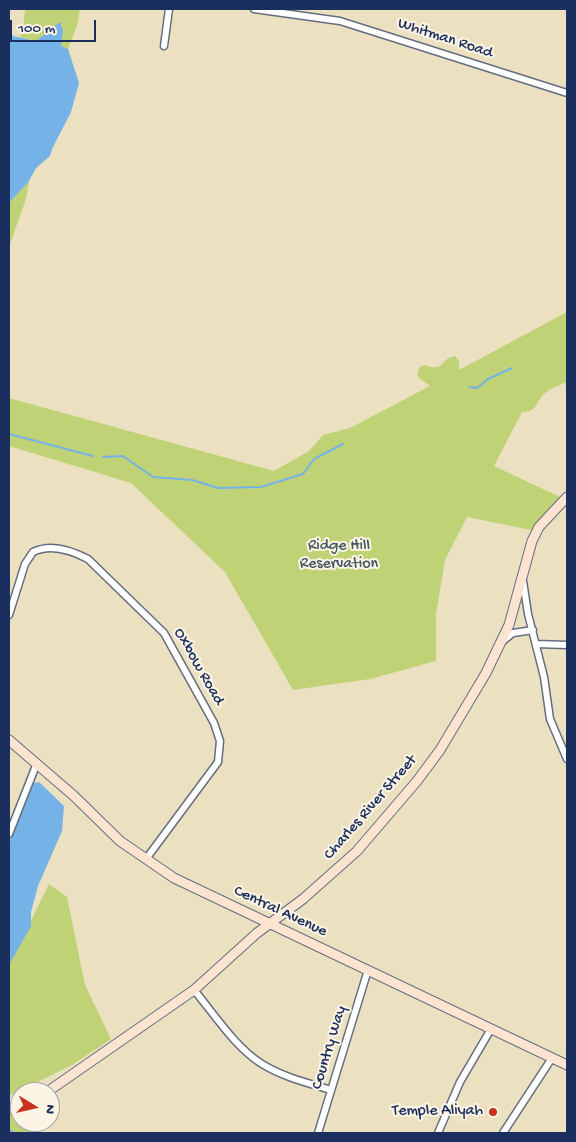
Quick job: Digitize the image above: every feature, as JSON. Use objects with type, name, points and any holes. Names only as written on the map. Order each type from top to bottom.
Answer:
[{"type":"street","points":[[164,46],[169,9]]},
{"type":"street","name":"Whitman Road","points":[[254,9],[340,21],[567,92]]},
{"type":"street","name":"Charles River Street","points":[[60,1083],[194,990],[257,933],[338,871],[401,800],[440,750],[503,641],[527,556],[539,527],[567,497]]},
{"type":"street","name":"Oxbow Road","points":[[9,615],[29,558],[33,552],[48,547],[75,552],[88,560],[164,633],[214,723],[220,741],[221,752],[218,762],[199,790],[146,860]]},
{"type":"street","points":[[522,579],[524,598],[536,644],[550,719],[567,759]]},
{"type":"street","points":[[503,641],[513,633],[532,630]]},
{"type":"street","points":[[536,644],[567,644]]},
{"type":"street","name":"Central Avenue","points":[[9,740],[37,763],[120,841],[174,878],[269,925],[567,1065]]},
{"type":"street","points":[[9,834],[37,763]]},
{"type":"street","name":"Country Way","points":[[318,1133],[368,970]]},
{"type":"street","points":[[194,990],[235,1039],[262,1064],[294,1079],[331,1090]]},
{"type":"street","points":[[438,1133],[460,1082],[491,1029]]},
{"type":"street","points":[[503,1133],[552,1058]]},
{"type":"green space","points":[[25,9],[80,9],[78,22],[68,49],[61,46],[63,31],[43,35],[36,41],[20,37],[23,30]]},
{"type":"green space","points":[[29,181],[26,199],[9,247],[9,203]]},
{"type":"green space","name":"Ridge Hill Reservation","points":[[567,312],[567,382],[542,396],[530,411],[522,412],[494,466],[560,497],[536,531],[467,517],[445,560],[436,614],[436,661],[370,679],[293,690],[225,572],[131,483],[9,446],[9,398],[274,471],[309,451],[323,435],[350,428],[430,386],[419,378],[417,374],[420,367],[424,365],[436,367],[450,357],[455,356],[459,361],[459,370]]},
{"type":"green space","points":[[49,884],[67,897],[85,985],[111,1039],[72,1065],[37,1082],[10,1082],[9,1096],[9,904],[29,925]]},
{"type":"green space","points":[[9,1112],[10,1129],[9,1128]]},
{"type":"green space","points":[[14,1132],[38,1133],[15,1133]]},
{"type":"water","points":[[60,22],[63,31],[61,46],[68,49],[79,83],[71,112],[50,156],[36,168],[29,181],[9,203],[9,30],[13,36],[36,41]]},
{"type":"water","points":[[39,782],[64,806],[62,831],[38,886],[31,912],[31,926],[9,965],[9,843],[33,783]]},
{"type":"waterway","points":[[469,387],[477,388],[488,379],[512,368]]},
{"type":"waterway","points":[[9,434],[93,456]]},
{"type":"waterway","points":[[103,457],[123,456],[153,477],[192,480],[218,488],[261,487],[303,474],[314,459],[343,444]]},
{"type":"waterway","points":[[9,1129],[13,1133]]},
{"type":"place","name":"Temple Aliyah","points":[[493,1112]]}]
